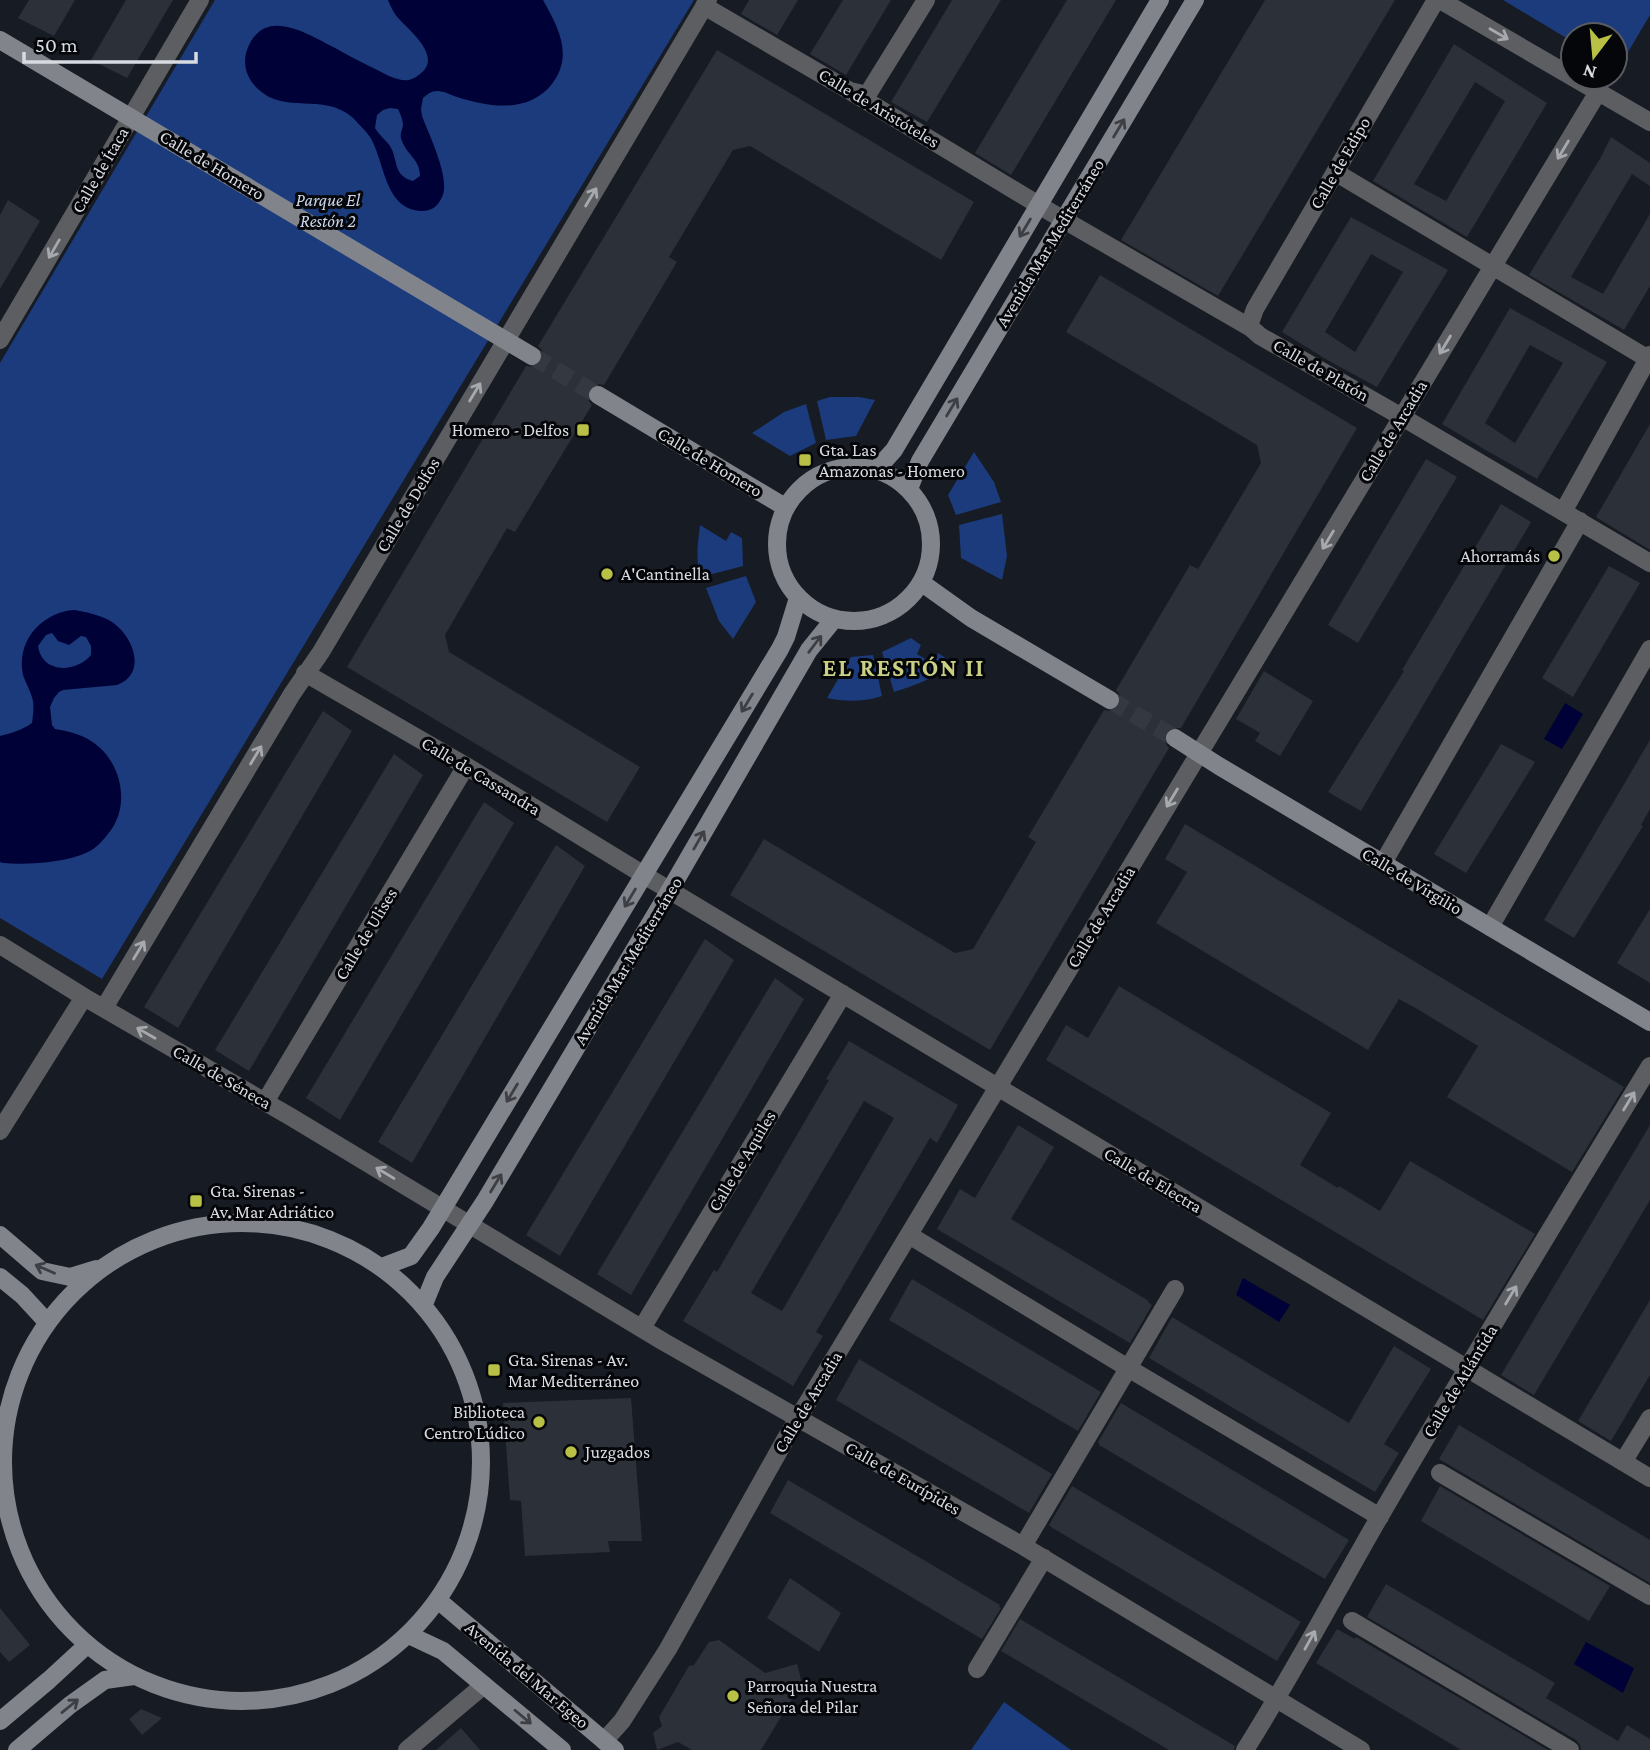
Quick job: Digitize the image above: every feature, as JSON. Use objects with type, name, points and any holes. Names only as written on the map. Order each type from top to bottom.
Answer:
[{"type":"street","name":"Calle de Ítaca","points":[[0,340],[200,0]]},
{"type":"street","points":[[850,90],[863,94],[869,92],[926,0]]},
{"type":"street","name":"Avenida Mar Mediterráneo","points":[[909,489],[920,461],[1052,212],[1160,0]]},
{"type":"street","name":"Avenida Mar Mediterráneo","points":[[876,470],[894,450],[1195,0]]},
{"type":"street","points":[[1438,0],[1650,122]]},
{"type":"street","name":"Calle de Edipo","points":[[1251,328],[1255,309],[1438,0]]},
{"type":"street","name":"Calle de Aristóteles","points":[[706,3],[1052,212]]},
{"type":"street","name":"Calle de Delfos","points":[[104,1008],[305,673],[321,652],[706,3]]},
{"type":"street","name":"Calle de Homero","points":[[0,40],[532,356]]},
{"type":"street","name":"Calle de Arcadia","points":[[610,1745],[622,1721],[668,1649],[798,1418],[1598,92]]},
{"type":"street","points":[[1335,172],[1649,358],[1563,512]]},
{"type":"street","name":"Calle de Platón","points":[[1052,212],[1650,563]]},
{"type":"street","name":"Calle de Homero","points":[[598,395],[785,507]]},
{"type":"street","points":[[855,466],[894,477],[909,489],[927,517],[932,551],[922,583],[899,608],[868,621],[834,619],[815,611],[798,598],[784,578],[777,555],[777,530],[785,507],[798,490],[815,477],[834,469],[855,466]]},
{"type":"street","points":[[1383,863],[1580,521]]},
{"type":"street","points":[[922,583],[951,606],[1110,700]]},
{"type":"street","name":"Avenida Mar Mediterráneo","points":[[424,1304],[435,1277],[470,1224],[657,882],[780,649],[798,598]]},
{"type":"street","name":"Avenida Mar Mediterráneo","points":[[382,1267],[411,1256],[809,650],[834,619]]},
{"type":"street","points":[[1490,927],[1650,649]]},
{"type":"street","name":"Calle de Cassandra","points":[[305,673],[466,766],[657,882]]},
{"type":"street","name":"Calle de Virgilio","points":[[1175,738],[1650,1022]]},
{"type":"street","name":"Calle de Ulises","points":[[265,1102],[466,766]]},
{"type":"street","name":"Calle de Electra","points":[[657,882],[1650,1478]]},
{"type":"street","name":"Calle de Séneca","points":[[0,945],[84,998],[443,1208]]},
{"type":"street","name":"Calle de Aquiles","points":[[642,1328],[843,994]]},
{"type":"street","points":[[0,1131],[84,998]]},
{"type":"street","name":"Calle de Atlántida","points":[[1245,1750],[1467,1369],[1650,1066]]},
{"type":"street","name":"Calle de Eurípides","points":[[443,1208],[642,1328],[1023,1546],[1361,1750]]},
{"type":"street","points":[[0,1235],[42,1271],[69,1277],[100,1268],[166,1233],[240,1221],[315,1233],[382,1267],[424,1304],[469,1379],[480,1422],[482,1488],[462,1549],[439,1601],[409,1635],[327,1686],[263,1701],[197,1698],[134,1676],[87,1645],[39,1591],[10,1526],[1,1455],[14,1384],[46,1321],[100,1268]]},
{"type":"street","points":[[909,1235],[1380,1517]]},
{"type":"street","points":[[0,1277],[22,1294],[46,1321]]},
{"type":"street","points":[[1023,1546],[1175,1289]]},
{"type":"street","points":[[1623,1462],[1650,1418]]},
{"type":"street","points":[[1440,1473],[1650,1596]]},
{"type":"street","points":[[977,1669],[1044,1559]]},
{"type":"street","name":"Avenida del Mar Egeo","points":[[439,1601],[610,1745]]},
{"type":"street","points":[[1352,1621],[1562,1748]]},
{"type":"street","points":[[409,1635],[443,1651],[562,1750]]},
{"type":"street","points":[[0,1721],[87,1645]]},
{"type":"street","points":[[18,1750],[70,1705],[105,1680],[134,1676]]},
{"type":"street","points":[[407,1750],[484,1685]]},
{"type":"green space","name":"Parque El Restón 2","points":[[215,0],[694,0],[102,979],[0,918],[0,363]]},
{"type":"green space","points":[[1503,0],[1650,0],[1650,15],[1629,50],[1629,21],[1559,21],[1559,34]]},
{"type":"green space","points":[[830,397],[875,400],[856,436],[826,440],[817,401]]},
{"type":"green space","points":[[806,404],[816,443],[790,456],[752,433],[784,412]]},
{"type":"green space","points":[[974,452],[994,482],[1001,502],[956,515],[948,495]]},
{"type":"green space","points":[[1002,514],[1007,556],[1002,580],[961,558],[959,525]]},
{"type":"green space","points":[[700,525],[726,541],[731,532],[742,538],[743,566],[701,577],[698,558]]},
{"type":"green space","points":[[746,576],[756,602],[733,639],[719,621],[706,588]]},
{"type":"green space","points":[[911,638],[921,645],[917,654],[932,663],[938,653],[952,662],[933,677],[894,692],[882,652]]},
{"type":"green space","points":[[873,655],[882,696],[854,701],[827,698],[851,657]]},
{"type":"green space","points":[[1004,1702],[1071,1750],[971,1750]]},
{"type":"shaded area","points":[[388,0],[543,0],[554,20],[563,52],[559,73],[552,84],[542,94],[520,104],[508,106],[469,101],[437,91],[423,98],[422,116],[444,179],[442,197],[437,205],[426,211],[409,209],[400,202],[387,183],[370,137],[352,117],[328,106],[292,103],[269,97],[254,85],[245,66],[247,50],[255,36],[264,28],[276,26],[301,31],[389,76],[402,80],[412,79],[426,67],[426,52],[417,37],[396,15]],"holes":[[[398,109],[403,123],[401,139],[419,170],[420,176],[413,181],[399,171],[390,146],[375,128],[377,115],[383,110]]]},
{"type":"shaded area","points":[[69,611],[93,614],[112,622],[126,636],[134,654],[135,663],[127,679],[117,685],[63,690],[54,698],[50,707],[55,729],[87,739],[109,759],[115,770],[121,794],[117,819],[98,845],[79,856],[46,862],[3,863],[0,862],[0,736],[32,723],[33,701],[22,668],[27,642],[43,622],[55,614]],"holes":[[[52,633],[58,641],[69,645],[81,636],[86,637],[91,646],[91,655],[77,665],[60,668],[53,666],[46,662],[38,646],[46,635]]]},
{"type":"shaded area","points":[[1565,703],[1583,714],[1562,749],[1544,739]]},
{"type":"shaded area","points":[[1243,1278],[1290,1305],[1279,1322],[1236,1295]]},
{"type":"shaded area","points":[[1586,1642],[1634,1668],[1623,1693],[1574,1664]]},
{"type":"building","points":[[29,0],[75,0],[54,36],[18,18]]},
{"type":"building","points":[[126,0],[173,0],[127,78],[91,60]]},
{"type":"building","points":[[749,0],[798,0],[777,35],[741,14]]},
{"type":"building","points":[[843,0],[891,0],[846,75],[810,54]]},
{"type":"building","points":[[952,0],[1001,0],[927,122],[891,102]]},
{"type":"building","points":[[1067,0],[1116,0],[1011,175],[975,153]]},
{"type":"building","points":[[1265,0],[1395,0],[1218,296],[1121,240]]},
{"type":"building","points":[[1454,44],[1547,103],[1467,237],[1373,181]],"holes":[[[1475,82],[1505,101],[1446,201],[1414,184]]]},
{"type":"building","points":[[717,50],[974,202],[941,260],[750,146],[733,150],[669,257],[677,262],[604,385],[593,385],[588,390],[588,400],[592,405],[515,532],[507,528],[445,635],[449,652],[640,767],[607,822],[347,667],[526,366],[533,367],[541,362],[543,355],[538,346]]},
{"type":"building","points":[[1611,137],[1650,163],[1650,186],[1632,174],[1571,277],[1603,294],[1650,214],[1650,286],[1624,330],[1529,275]]},
{"type":"building","points":[[8,200],[40,221],[0,289],[0,215]]},
{"type":"building","points":[[1351,217],[1448,270],[1377,387],[1282,332]],"holes":[[[1371,254],[1403,272],[1355,352],[1325,332]]]},
{"type":"building","points":[[1100,275],[1357,428],[1181,728],[1170,728],[1165,733],[1165,743],[1169,748],[990,1050],[730,895],[764,839],[955,953],[973,949],[1036,842],[1028,837],[1104,710],[1115,710],[1120,705],[1120,695],[1116,690],[1190,565],[1198,569],[1261,463],[1257,445],[1066,332]]},
{"type":"building","points":[[1510,308],[1607,362],[1537,479],[1442,424]],"holes":[[[1530,345],[1563,363],[1515,443],[1485,423]]]},
{"type":"building","points":[[1650,424],[1650,550],[1596,517]]},
{"type":"building","points":[[1426,459],[1457,477],[1358,643],[1328,625]]},
{"type":"building","points":[[1501,504],[1531,522],[1361,811],[1328,792],[1404,671],[1402,670]]},
{"type":"building","points":[[1609,566],[1640,583],[1573,697],[1542,678]]},
{"type":"building","points":[[1264,671],[1313,701],[1280,756],[1255,741],[1260,733],[1236,719]]},
{"type":"building","points":[[323,711],[352,731],[178,1028],[144,1007]]},
{"type":"building","points":[[1650,740],[1650,809],[1641,825],[1643,826],[1574,938],[1544,920]]},
{"type":"building","points":[[1501,744],[1535,762],[1466,873],[1434,854]]},
{"type":"building","points":[[394,754],[423,775],[249,1071],[215,1050]]},
{"type":"building","points":[[484,802],[514,823],[340,1120],[306,1098]]},
{"type":"building","points":[[1185,824],[1624,1087],[1572,1172],[1447,1097],[1478,1046],[1419,1010],[1399,999],[1368,1050],[1156,923],[1187,872],[1165,859]]},
{"type":"building","points":[[556,845],[585,866],[412,1163],[378,1142]]},
{"type":"building","points":[[1650,909],[1650,983],[1617,963]]},
{"type":"building","points":[[705,939],[734,960],[560,1256],[526,1235]]},
{"type":"building","points":[[775,978],[804,999],[631,1295],[597,1274]]},
{"type":"building","points":[[1119,986],[1331,1113],[1300,1165],[1338,1188],[1339,1186],[1380,1211],[1410,1161],[1535,1234],[1483,1320],[1046,1060],[1066,1025],[1088,1038]]},
{"type":"building","points":[[849,1041],[958,1105],[937,1143],[930,1138],[816,1332],[823,1336],[793,1386],[683,1321],[714,1270],[717,1272],[829,1080],[826,1079]],"holes":[[[864,1101],[894,1118],[782,1311],[751,1293]]]},
{"type":"building","points":[[1018,1125],[1054,1147],[1011,1219],[1149,1301],[1152,1305],[1130,1343],[937,1229],[960,1189],[975,1198]]},
{"type":"building","points":[[1650,1125],[1650,1200],[1534,1395],[1501,1375]]},
{"type":"building","points":[[912,1279],[1101,1392],[1078,1431],[889,1320]]},
{"type":"building","points":[[1650,1300],[1650,1375],[1611,1441],[1578,1421]]},
{"type":"building","points":[[1172,1317],[1349,1423],[1394,1346],[1431,1369],[1384,1444],[1399,1453],[1375,1492],[1149,1358]]},
{"type":"building","points":[[859,1359],[1052,1474],[1029,1513],[836,1400]]},
{"type":"building","name":"Juzgados","points":[[631,1398],[642,1541],[608,1541],[610,1552],[525,1556],[521,1501],[510,1500],[503,1403]]},
{"type":"building","points":[[1121,1403],[1349,1540],[1325,1579],[1099,1445],[1098,1442]]},
{"type":"building","points":[[1459,1425],[1650,1540],[1650,1583],[1439,1459]]},
{"type":"building","points":[[788,1480],[1000,1605],[1001,1608],[982,1639],[770,1513]]},
{"type":"building","points":[[1072,1486],[1301,1622],[1277,1661],[1051,1527],[1049,1525]]},
{"type":"building","points":[[1440,1486],[1610,1586],[1589,1621],[1421,1521]]},
{"type":"building","points":[[790,1578],[841,1613],[819,1652],[767,1618]]},
{"type":"building","points":[[1386,1584],[1555,1683],[1546,1698],[1618,1741],[1627,1725],[1650,1739],[1650,1750],[1581,1750],[1576,1740],[1367,1617]]},
{"type":"building","points":[[0,1608],[30,1645],[9,1662],[0,1652]]},
{"type":"building","points":[[1020,1619],[1235,1746],[1234,1750],[1169,1750],[1001,1651]]},
{"type":"building","points":[[1337,1629],[1355,1639],[1356,1637],[1548,1750],[1461,1750],[1316,1663]]},
{"type":"building","name":"Parroquia Nuestra Señora del Pilar","points":[[719,1640],[765,1673],[797,1664],[803,1687],[798,1695],[793,1697],[761,1750],[692,1750],[678,1742],[657,1750],[653,1733],[662,1726],[659,1717],[689,1666],[694,1665],[709,1642]]},
{"type":"building","points":[[141,1709],[162,1718],[142,1735],[129,1719]]},
{"type":"building","points":[[461,1728],[480,1750],[436,1750]]},
{"type":"tunnel","points":[[532,356],[598,395]]},
{"type":"tunnel","points":[[1110,700],[1175,738]]},
{"type":"place","name":"Homero - Delfos","points":[[583,430]]},
{"type":"place","name":"Gta. Las Amazonas - Homero","points":[[805,460]]},
{"type":"place","name":"Ahorramás","points":[[1554,556]]},
{"type":"place","name":"A'Cantinella","points":[[607,574]]},
{"type":"place","name":"Gta. Sirenas - Av. Mar Adriático","points":[[196,1201]]},
{"type":"place","name":"Gta. Sirenas - Av. Mar Mediterráneo","points":[[494,1370]]},
{"type":"place","name":"Biblioteca Centro Lúdico","points":[[539,1422]]},
{"type":"place","name":"Juzgados","points":[[571,1452]]},
{"type":"place","name":"Parroquia Nuestra Señora del Pilar","points":[[733,1696]]},
{"type":"district","name":"EL RESTÓN II","points":[[904,668]]}]
